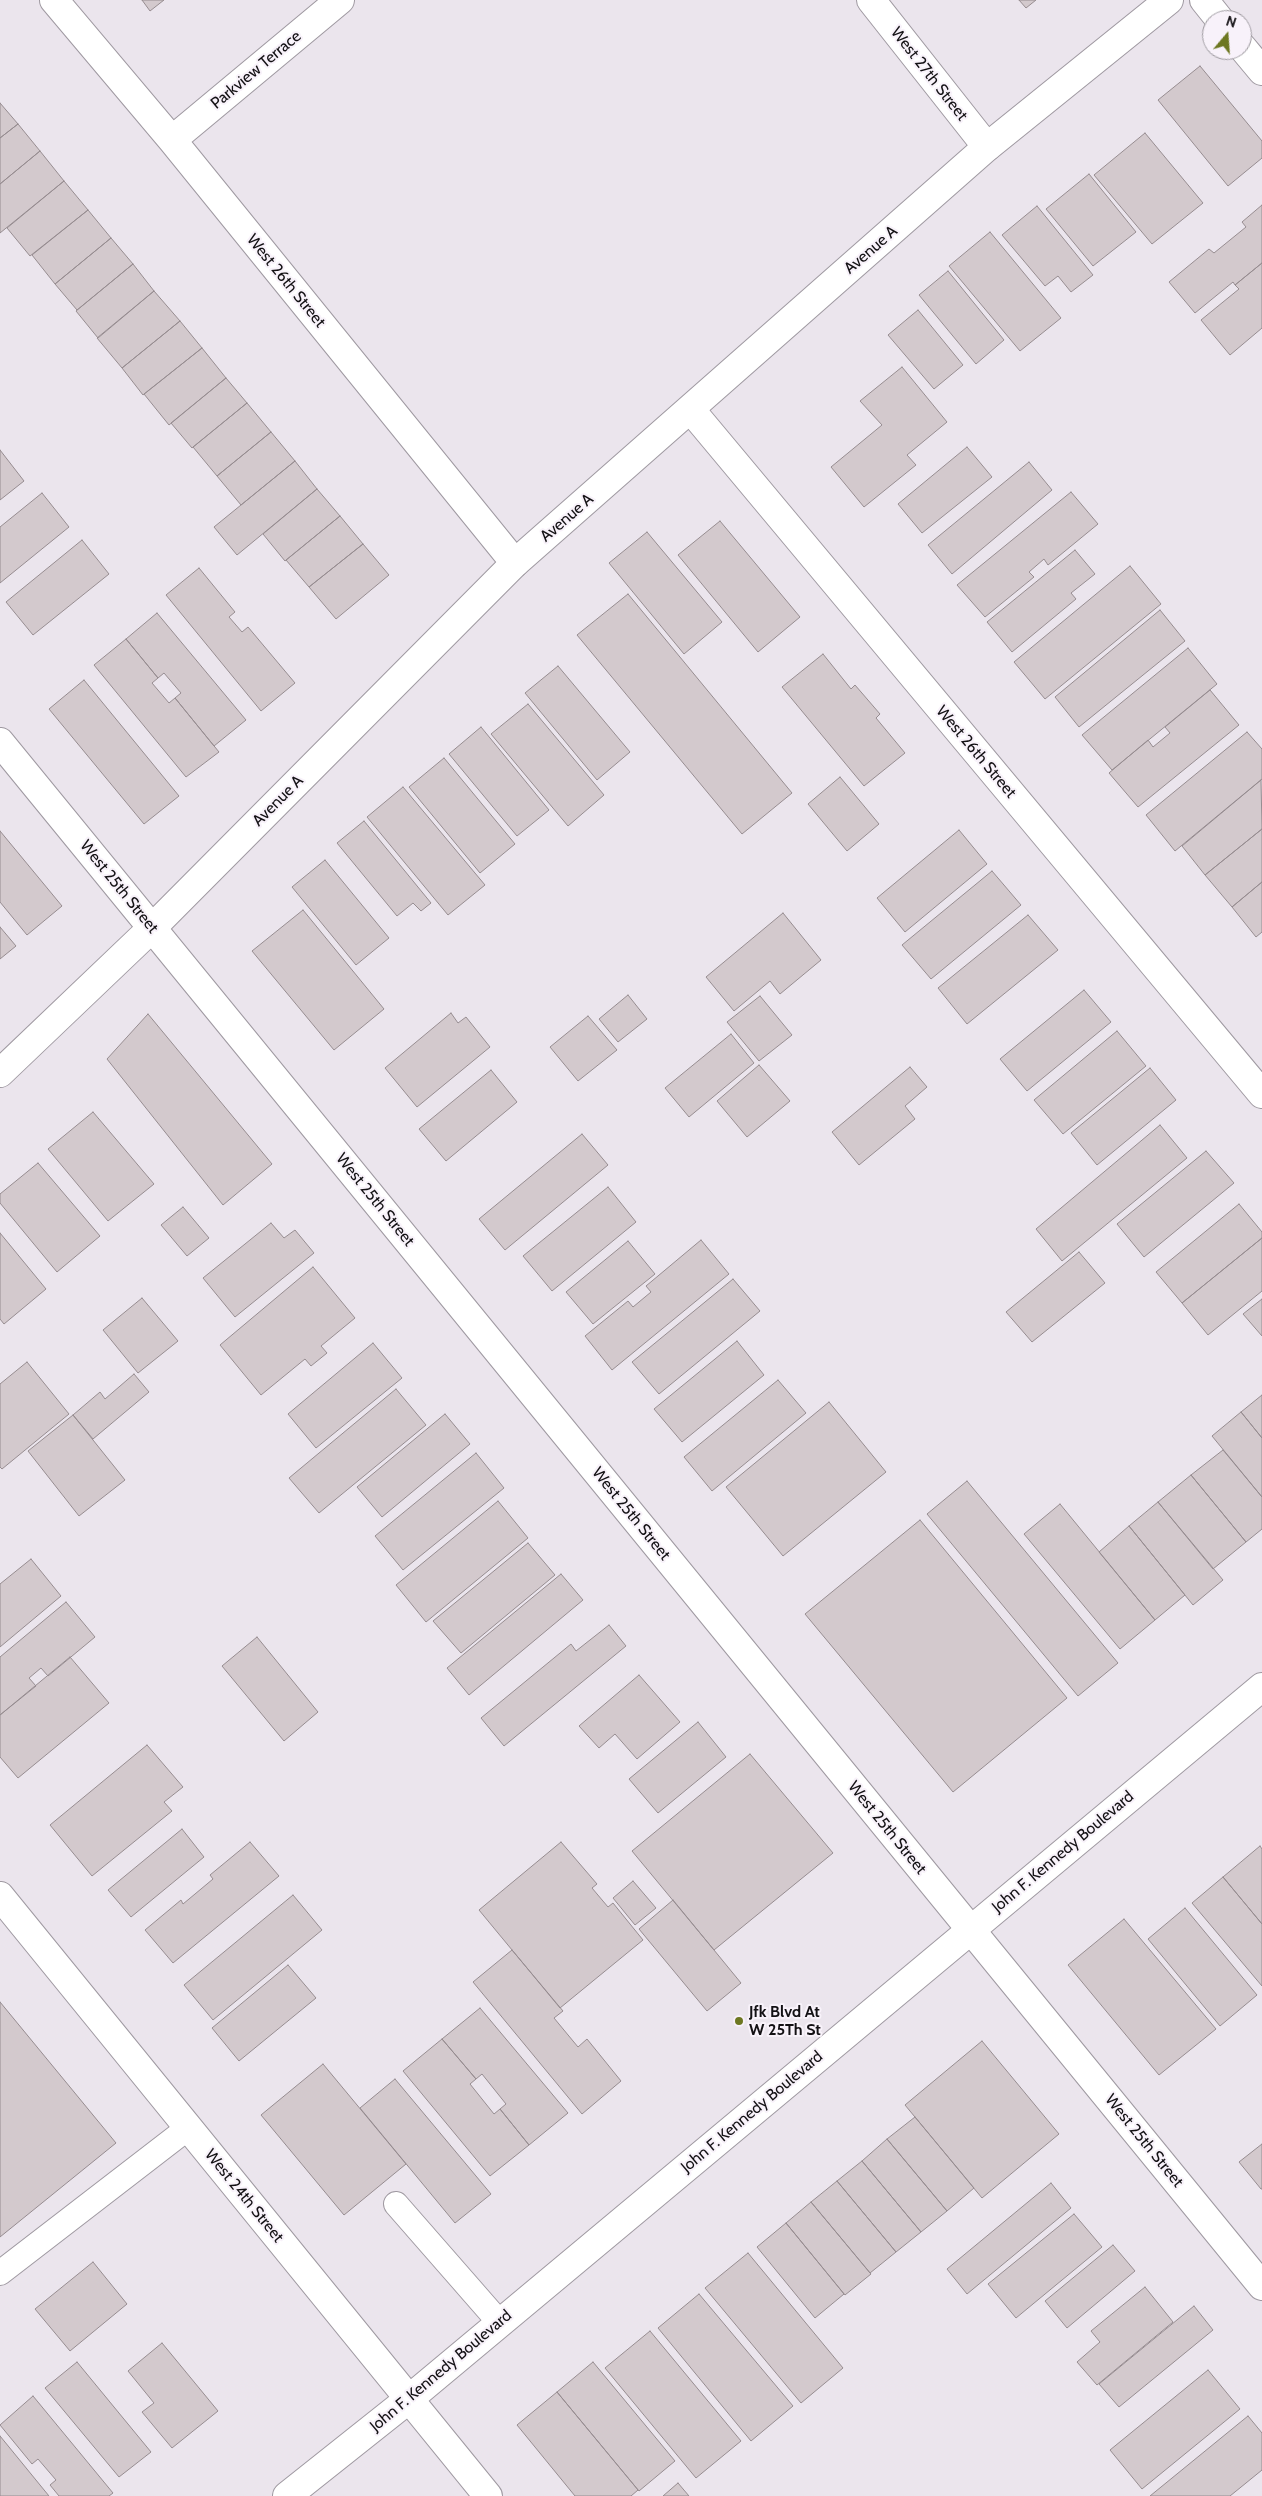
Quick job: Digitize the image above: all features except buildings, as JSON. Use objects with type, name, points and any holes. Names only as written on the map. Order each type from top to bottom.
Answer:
[{"type":"street","name":"West 26th Street","points":[[54,0],[172,140],[515,563]]},
{"type":"street","name":"Parkview Terrace","points":[[172,140],[340,0]]},
{"type":"street","name":"West 27th Street","points":[[871,0],[987,147]]},
{"type":"street","name":"Avenue A","points":[[0,1073],[152,928],[515,563],[691,410],[987,147],[1169,0]]},
{"type":"street","points":[[1204,0],[1212,10]]},
{"type":"street","points":[[1252,60],[1262,72]]},
{"type":"street","name":"West 26th Street","points":[[691,410],[1262,1094]]},
{"type":"street","name":"West 25th Street","points":[[0,742],[1261,2284]]},
{"type":"street","name":"John F. Kennedy Boulevard","points":[[286,2496],[500,2323],[1262,1687]]},
{"type":"street","name":"West 24th Street","points":[[0,1896],[488,2496]]},
{"type":"lane","points":[[0,2273],[188,2128]]},
{"type":"lane","points":[[396,2204],[500,2323]]},
{"type":"place","name":"Jfk Blvd At W 25Th St","points":[[739,2021]]}]
